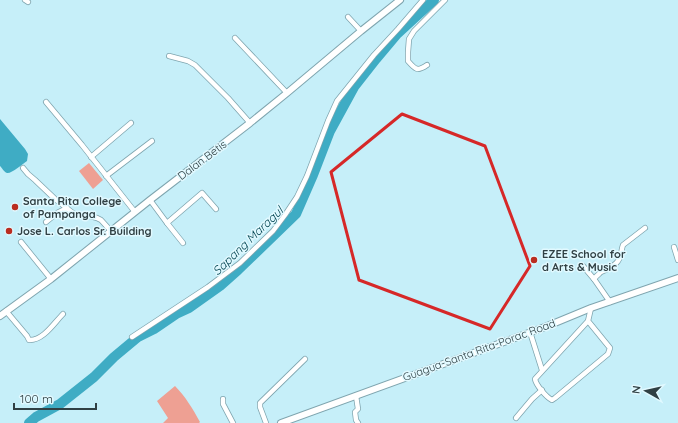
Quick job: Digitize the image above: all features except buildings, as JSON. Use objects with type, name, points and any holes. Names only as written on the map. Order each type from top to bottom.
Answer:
[{"type":"street","name":"Dalan Betis","points":[[0,316],[51,279],[250,123],[360,31],[400,0]]},
{"type":"street","points":[[132,337],[208,287],[240,263],[273,231],[297,197],[337,102],[374,54],[423,0]]},
{"type":"street","points":[[427,64],[422,69],[418,69],[408,61],[409,39],[444,0]]},
{"type":"street","points":[[348,16],[360,31]]},
{"type":"street","points":[[235,38],[287,93]]},
{"type":"street","points":[[169,56],[188,61],[195,65],[228,98],[250,123]]},
{"type":"street","points":[[46,102],[135,212]]},
{"type":"street","points":[[91,157],[131,123]]},
{"type":"street","points":[[106,176],[152,141]]},
{"type":"street","points":[[23,168],[62,206],[76,215],[86,215],[101,220],[111,231]]},
{"type":"street","points":[[167,223],[202,193],[216,209]]},
{"type":"street","points":[[150,200],[183,243]]},
{"type":"street","points":[[46,222],[57,213],[67,208]]},
{"type":"street","points":[[594,279],[600,273],[612,267],[619,261],[623,245],[645,228]]},
{"type":"street","points":[[21,242],[51,279]]},
{"type":"street","points":[[674,247],[678,260]]},
{"type":"street","points":[[583,266],[610,302]]},
{"type":"street","name":"Guagua-Santa Rita-Porac Road","points":[[281,423],[530,332],[591,308],[678,278]]},
{"type":"street","points":[[588,321],[610,348],[608,354],[552,400],[548,398],[536,383],[535,379],[588,321],[591,308]]},
{"type":"street","points":[[6,311],[29,340],[42,337],[63,314]]},
{"type":"street","points":[[530,332],[542,370]]},
{"type":"street","points":[[266,423],[260,403],[305,359]]},
{"type":"street","points":[[516,418],[532,399],[542,390]]},
{"type":"street","points":[[356,396],[358,409],[355,412],[358,423]]},
{"type":"street","points":[[223,399],[223,404],[233,423]]},
{"type":"highlighted area","points":[[402,114],[485,146],[530,266],[490,329],[359,280],[331,172]]},
{"type":"shaded area","points":[[89,163],[103,180],[93,189],[79,171]]},
{"type":"shaded area","points":[[175,386],[192,408],[200,422],[199,423],[163,423],[168,418],[157,401]]},
{"type":"water","points":[[0,119],[28,154],[27,161],[9,173],[5,172],[0,166]]},
{"type":"waterway","name":"Sapang Maragul","points":[[29,423],[36,417],[60,404],[94,377],[114,357],[138,337],[154,329],[176,314],[189,308],[220,286],[296,214],[330,131],[354,87],[397,34],[434,0]]},
{"type":"place","name":"Santa Rita College of Pampanga","points":[[15,207]]},
{"type":"place","name":"Jose L. Carlos Sr. Building","points":[[9,231]]},
{"type":"place","name":"EZEE School for d Arts & Music","points":[[534,260]]}]
